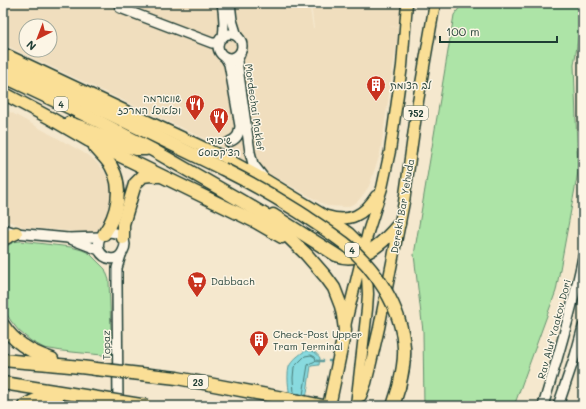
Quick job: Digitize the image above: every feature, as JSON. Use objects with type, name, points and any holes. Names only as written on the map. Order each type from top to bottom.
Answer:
[{"type":"highway","name":"4","points":[[3,64],[110,114],[250,183],[278,199],[345,243],[374,273],[388,294],[401,328],[404,348],[404,367],[393,406]]},
{"type":"highway","name":"4","points":[[3,76],[151,149],[243,202],[265,215],[306,254],[334,288],[343,315],[344,330],[329,406]]},
{"type":"highway","points":[[5,95],[50,118],[88,140],[270,230],[306,254]]},
{"type":"highway","points":[[50,118],[84,128],[128,147],[143,150],[151,149]]},
{"type":"highway","points":[[88,140],[111,165],[118,188],[116,209],[112,220],[102,236]]},
{"type":"highway","points":[[123,238],[123,224],[135,184],[143,176],[147,175],[156,175],[164,178]]},
{"type":"highway","points":[[243,202],[273,214],[341,257],[349,258],[364,254],[384,241],[399,224]]},
{"type":"highway","points":[[3,239],[16,233]]},
{"type":"highway","points":[[3,325],[10,334],[26,348],[38,355],[76,366]]},
{"type":"highway","name":"23","points":[[3,360],[76,366],[177,378],[323,406]]},
{"type":"highway","points":[[3,382],[147,406]]},
{"type":"highway","points":[[24,406],[44,397],[70,393]]},
{"type":"main road","name":"752","points":[[344,330],[364,254],[368,232],[382,188],[390,151],[402,66],[407,3]]},
{"type":"main road","name":"Derekh Bar Yehuda","points":[[356,405],[366,383],[379,328],[406,189],[418,101],[435,3]]},
{"type":"main road","points":[[3,53],[224,158],[268,181],[324,215],[353,236],[364,254],[368,294],[356,405]]},
{"type":"main road","points":[[324,215],[343,218],[360,214],[368,208],[382,188]]},
{"type":"street","points":[[222,3],[224,30],[219,51],[225,57],[233,58],[242,51],[242,43],[232,20],[230,3]]},
{"type":"street","points":[[120,5],[212,43],[221,40],[230,34],[238,36]]},
{"type":"street","name":"Mordechai Maklef","points":[[240,54],[238,61],[250,152],[253,164],[260,174],[268,181]]},
{"type":"street","name":"Mordechai Maklef","points":[[225,57],[229,64],[240,126],[237,137],[229,142]]},
{"type":"street","points":[[3,229],[16,233],[68,238],[102,236],[112,232],[123,238],[125,247],[121,255],[113,259],[108,258],[101,253],[68,238]]},
{"type":"street","points":[[102,236],[98,245],[101,253],[111,268],[117,283]]},
{"type":"street","name":"Topaz","points":[[118,406],[117,268],[121,255]]},
{"type":"street","name":"Rav Aluf Yaakov Dori","points":[[543,406],[570,315],[583,257]]},
{"type":"street","points":[[558,406],[583,327]]},
{"type":"shaded area","points":[[3,3],[309,3],[314,28],[311,3],[403,3],[402,26],[388,27],[399,27],[380,154],[369,186],[357,202],[347,207],[327,206],[216,144],[33,58],[58,58],[58,18],[18,18],[18,51],[3,44]]},
{"type":"shaded area","points":[[3,108],[79,150],[92,158],[101,167],[112,182],[115,199],[101,229],[88,232],[79,232],[24,227],[3,219]]},
{"type":"green space","points":[[463,3],[583,3],[574,65],[578,172],[556,291],[514,406],[424,406],[423,331],[414,255],[454,15]]},
{"type":"green space","points":[[20,241],[71,247],[82,250],[89,253],[105,269],[109,280],[112,356],[44,348],[31,341],[19,331],[11,321],[3,308],[3,249],[13,242]]},
{"type":"water","points":[[305,351],[312,351],[317,354],[320,358],[319,365],[311,366],[305,406],[291,406],[288,381],[289,367],[298,356]]},
{"type":"waterway","points":[[317,361],[323,361]]},
{"type":"place","name":"לב הצומת","points":[[376,102]]},
{"type":"place","name":"שווארמה ופלאפל המרכז","points":[[195,121]]},
{"type":"place","name":"שיפודי הצ'קפוסט","points":[[219,134]]},
{"type":"place","name":"Dabbach","points":[[197,298]]},
{"type":"place","name":"Check-Post Upper Tram Terminal","points":[[259,357]]}]
